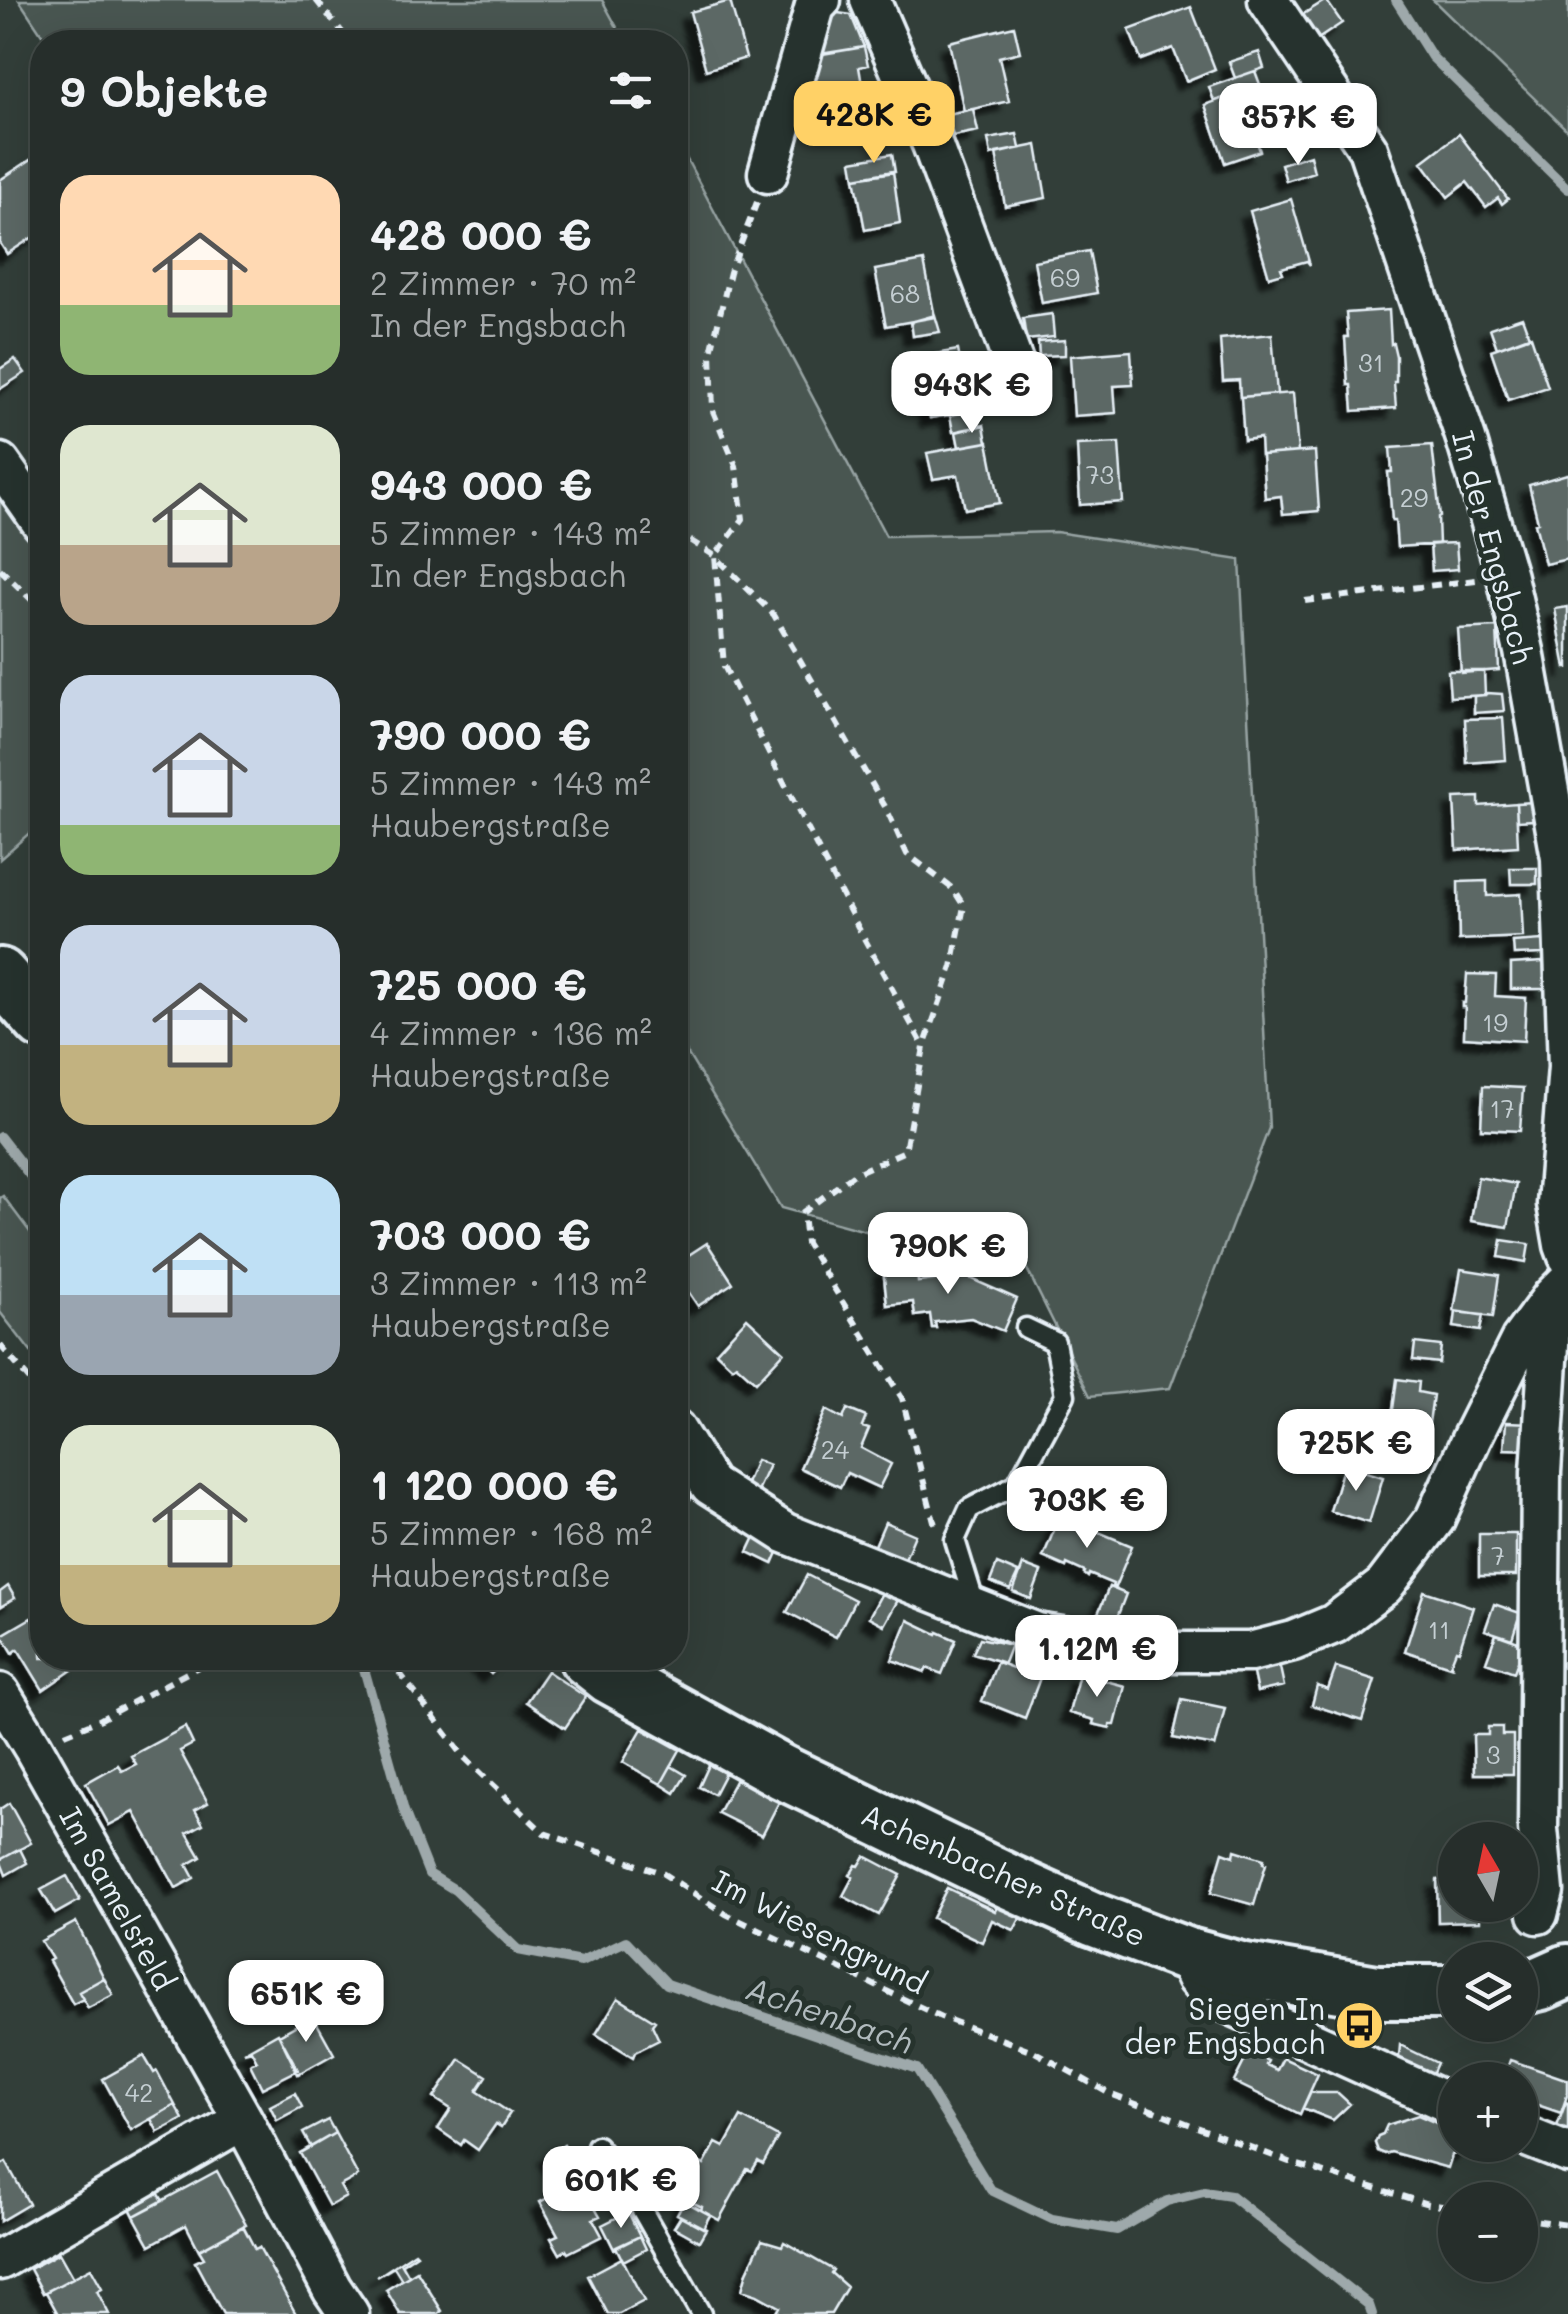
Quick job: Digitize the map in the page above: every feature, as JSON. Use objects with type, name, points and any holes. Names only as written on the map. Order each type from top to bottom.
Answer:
[{"type":"main road","points":[[0,974],[30,1008]]},
{"type":"main road","name":"Achenbacher Straße","points":[[602,1670],[782,1772],[1096,1920],[1185,1954],[1245,1970],[1377,1992],[1438,1992]]},
{"type":"main road","points":[[1538,1984],[1568,1972]]},
{"type":"street","points":[[768,172],[815,6],[821,0]]},
{"type":"street","points":[[870,0],[932,144],[1018,375]]},
{"type":"street","name":"In der Engsbach","points":[[1268,0],[1368,150],[1466,439],[1507,577],[1560,858],[1568,1067],[1558,1204],[1568,1256]]},
{"type":"street","points":[[0,463],[30,505]]},
{"type":"street","points":[[688,1450],[710,1485],[784,1533],[1038,1633],[1153,1652],[1250,1652],[1293,1641],[1334,1624],[1384,1586],[1435,1519],[1522,1339],[1560,1289]]},
{"type":"street","points":[[1538,1914],[1544,1891],[1538,1830],[1540,1472],[1560,1289]]},
{"type":"street","name":"Im Samelsfeld","points":[[0,1693],[17,1752],[243,2120],[349,2314]]},
{"type":"street","points":[[1185,1954],[1196,1978],[1212,1996],[1438,2098]]},
{"type":"street","points":[[0,2260],[243,2120]]},
{"type":"street","points":[[1538,2141],[1568,2153]]},
{"type":"lane","points":[[976,1608],[956,1540],[968,1508],[1017,1484],[1065,1395],[1055,1342],[1026,1328]]},
{"type":"lane","points":[[597,2146],[622,2175],[701,2314]]},
{"type":"path","points":[[316,0],[340,30]]},
{"type":"path","points":[[768,172],[730,272],[710,352],[714,410],[736,466],[744,518],[715,556],[724,666],[924,1047]]},
{"type":"path","points":[[688,540],[715,556],[774,615],[887,810],[907,854],[953,889],[964,906],[952,967],[924,1047],[905,1150],[854,1174],[803,1212],[806,1243],[902,1398],[935,1528],[956,1540]]},
{"type":"path","points":[[0,569],[30,598]]},
{"type":"path","points":[[1305,601],[1507,577]]},
{"type":"path","points":[[0,1345],[30,1381]]},
{"type":"path","points":[[17,1752],[101,1719],[192,1670]]},
{"type":"path","name":"Im Wiesengrund","points":[[397,1670],[465,1758],[544,1833],[662,1873],[726,1914],[941,2017],[1033,2052],[1112,2096],[1292,2162],[1438,2205]]},
{"type":"path","points":[[1538,2221],[1568,2225]]},
{"type":"shaded area","points":[[19,0],[602,0],[618,30],[39,30]]},
{"type":"shaded area","points":[[1433,0],[1568,0],[1568,131]]},
{"type":"shaded area","points":[[688,162],[886,536],[1056,532],[1240,560],[1269,1128],[1170,1388],[1090,1396],[1005,1225],[880,1235],[781,1208],[688,1054]]},
{"type":"shaded area","points":[[0,455],[30,501],[30,833],[0,859]]},
{"type":"shaded area","points":[[3,1196],[30,1232],[30,1351],[0,1312]]},
{"type":"building","points":[[1326,0],[1342,23],[1318,39],[1302,15]]},
{"type":"building","points":[[730,1],[746,58],[706,70],[690,12]]},
{"type":"building","points":[[1191,7],[1215,69],[1186,81],[1173,48],[1141,60],[1129,30]]},
{"type":"building","points":[[838,13],[851,15],[864,47],[822,54],[818,36],[829,17]]},
{"type":"building","points":[[1014,26],[1020,52],[999,57],[1009,101],[964,111],[949,42]]},
{"type":"building","points":[[864,47],[868,65],[859,67],[868,120],[831,127],[827,106],[818,108],[808,56]]},
{"type":"building","points":[[1259,52],[1264,68],[1235,78],[1229,62]]},
{"type":"building","points":[[1255,71],[1261,87],[1214,101],[1209,87]]},
{"type":"building","points":[[1240,92],[1260,151],[1225,163],[1205,105]]},
{"type":"building","points":[[973,109],[978,131],[953,136],[947,114]]},
{"type":"building","points":[[1017,134],[1020,148],[991,155],[988,139]]},
{"type":"building","points":[[1459,134],[1508,199],[1502,204],[1498,198],[1486,207],[1467,182],[1448,197],[1422,162]]},
{"type":"building","points":[[1037,145],[1046,198],[1005,206],[996,153]]},
{"type":"building","points":[[892,154],[895,172],[855,178],[852,161]]},
{"type":"building","points":[[1310,155],[1314,172],[1286,181],[1281,164]]},
{"type":"building","points":[[30,160],[30,239],[7,254],[0,243],[0,180]]},
{"type":"building","points":[[893,171],[900,223],[865,230],[855,178]]},
{"type":"building","points":[[1291,199],[1310,265],[1307,261],[1281,268],[1283,273],[1269,277],[1250,211]]},
{"type":"building","points":[[1089,251],[1097,293],[1042,303],[1034,261]]},
{"type":"building","points":[[924,261],[935,317],[886,326],[875,270]]},
{"type":"building","points":[[1389,310],[1391,344],[1396,356],[1396,408],[1353,411],[1348,385],[1346,313]]},
{"type":"building","points":[[1052,314],[1054,337],[1026,340],[1023,318]]},
{"type":"building","points":[[935,315],[940,332],[913,336],[911,322]]},
{"type":"building","points":[[1522,317],[1529,336],[1497,348],[1490,328]]},
{"type":"building","points":[[1272,334],[1277,394],[1240,397],[1239,380],[1223,381],[1220,339]]},
{"type":"building","points":[[1531,336],[1548,387],[1508,400],[1491,350]]},
{"type":"building","points":[[1065,340],[1065,355],[1039,356],[1038,342]]},
{"type":"building","points":[[958,350],[970,412],[930,418],[918,357]]},
{"type":"building","points":[[1131,351],[1133,385],[1114,386],[1116,413],[1074,416],[1070,356]]},
{"type":"building","points":[[15,359],[25,373],[0,389],[0,369]]},
{"type":"building","points":[[1293,393],[1298,452],[1261,455],[1260,438],[1244,440],[1241,397]]},
{"type":"building","points":[[977,408],[980,426],[953,432],[950,415]]},
{"type":"building","points":[[984,425],[987,442],[959,447],[956,432]]},
{"type":"building","points":[[988,442],[1000,503],[965,509],[958,475],[933,479],[927,453]]},
{"type":"building","points":[[1119,443],[1123,502],[1080,505],[1077,445]]},
{"type":"building","points":[[1432,445],[1439,544],[1397,547],[1388,472],[1392,472],[1390,448]]},
{"type":"building","points":[[1315,451],[1319,511],[1283,514],[1281,496],[1265,498],[1262,455]]},
{"type":"building","points":[[1568,474],[1568,559],[1545,564],[1529,485]]},
{"type":"building","points":[[1456,543],[1458,569],[1432,571],[1430,544]]},
{"type":"building","points":[[1568,607],[1568,668],[1566,668],[1555,609]]},
{"type":"building","points":[[1497,627],[1499,670],[1461,673],[1458,629]]},
{"type":"building","points":[[1448,671],[1484,671],[1485,695],[1450,697]]},
{"type":"building","points":[[1502,694],[1504,711],[1474,713],[1474,696]]},
{"type":"building","points":[[1503,718],[1506,760],[1467,763],[1465,719]]},
{"type":"building","points":[[1479,797],[1479,806],[1516,803],[1518,846],[1457,850],[1454,798]]},
{"type":"building","points":[[1534,802],[1534,820],[1517,821],[1516,803]]},
{"type":"building","points":[[1510,868],[1537,868],[1537,884],[1511,884]]},
{"type":"building","points":[[1487,881],[1487,896],[1521,894],[1523,937],[1459,940],[1458,882]]},
{"type":"building","points":[[1542,940],[1543,954],[1514,955],[1513,942]]},
{"type":"building","points":[[1545,962],[1545,989],[1511,989],[1511,964]]},
{"type":"building","points":[[1467,974],[1496,975],[1495,996],[1526,998],[1524,1041],[1464,1037],[1462,1003]]},
{"type":"building","points":[[1483,1086],[1523,1088],[1520,1131],[1481,1129]]},
{"type":"building","points":[[1478,1177],[1516,1184],[1508,1227],[1471,1221]]},
{"type":"building","points":[[1502,1240],[1529,1244],[1526,1262],[1499,1257]]},
{"type":"building","points":[[707,1243],[733,1283],[698,1306],[688,1291],[688,1255]]},
{"type":"building","points":[[916,1263],[918,1282],[965,1276],[1017,1299],[1003,1331],[971,1318],[935,1322],[936,1328],[932,1328],[930,1314],[915,1316],[913,1302],[887,1305],[883,1268]]},
{"type":"building","points":[[1461,1269],[1499,1275],[1493,1317],[1454,1311]]},
{"type":"building","points":[[1456,1312],[1483,1315],[1480,1331],[1454,1327]]},
{"type":"building","points":[[747,1318],[784,1352],[756,1382],[716,1352]]},
{"type":"building","points":[[1415,1343],[1441,1346],[1439,1363],[1413,1360]]},
{"type":"building","points":[[1397,1379],[1419,1382],[1418,1392],[1433,1395],[1427,1437],[1390,1432]]},
{"type":"building","points":[[847,1409],[866,1417],[862,1427],[869,1429],[861,1448],[891,1464],[879,1488],[847,1473],[840,1487],[800,1468],[826,1410],[843,1419]]},
{"type":"building","points":[[1506,1422],[1533,1423],[1532,1450],[1504,1449]]},
{"type":"building","points":[[756,1460],[769,1465],[757,1491],[745,1486]]},
{"type":"building","points":[[1344,1465],[1383,1477],[1369,1523],[1330,1511]]},
{"type":"building","points":[[1060,1516],[1132,1546],[1115,1587],[1043,1557]]},
{"type":"building","points":[[885,1522],[915,1535],[904,1561],[874,1548]]},
{"type":"building","points":[[1479,1534],[1516,1534],[1516,1576],[1479,1576]]},
{"type":"building","points":[[755,1537],[780,1548],[773,1564],[748,1552]]},
{"type":"building","points":[[997,1564],[1018,1573],[1010,1590],[990,1582]]},
{"type":"building","points":[[1023,1565],[1041,1572],[1031,1599],[1013,1592]]},
{"type":"building","points":[[807,1575],[855,1600],[836,1637],[787,1612]]},
{"type":"building","points":[[8,1586],[15,1598],[0,1607],[0,1592]]},
{"type":"building","points":[[1109,1587],[1126,1594],[1115,1623],[1097,1616]]},
{"type":"building","points":[[883,1591],[898,1600],[884,1625],[869,1617]]},
{"type":"building","points":[[1424,1591],[1473,1607],[1459,1651],[1456,1650],[1450,1665],[1453,1667],[1405,1651]]},
{"type":"building","points":[[1494,1604],[1520,1613],[1512,1639],[1485,1630]]},
{"type":"building","points":[[30,1619],[30,1669],[18,1649],[13,1653],[2,1635]]},
{"type":"building","points":[[908,1620],[956,1640],[942,1674],[892,1660]]},
{"type":"building","points":[[1496,1634],[1524,1644],[1514,1672],[1486,1662]]},
{"type":"building","points":[[980,1638],[1011,1645],[1004,1663],[973,1653]]},
{"type":"building","points":[[1278,1658],[1284,1686],[1257,1692],[1251,1664]]},
{"type":"building","points":[[997,1662],[1040,1678],[1025,1718],[982,1701]]},
{"type":"building","points":[[1336,1667],[1375,1680],[1362,1721],[1312,1705],[1317,1686],[1328,1690]]},
{"type":"building","points":[[31,1670],[72,1670],[43,1690]]},
{"type":"building","points":[[547,1671],[586,1697],[565,1728],[526,1702]]},
{"type":"building","points":[[1079,1674],[1125,1686],[1115,1725],[1110,1728],[1093,1724],[1094,1720],[1069,1713]]},
{"type":"building","points":[[1182,1699],[1225,1708],[1215,1748],[1173,1738]]},
{"type":"building","points":[[185,1727],[193,1744],[180,1751],[208,1803],[195,1810],[203,1824],[187,1833],[201,1857],[187,1865],[194,1878],[176,1888],[134,1812],[109,1825],[86,1783],[118,1765],[122,1771],[136,1764],[131,1756]]},
{"type":"building","points":[[1488,1727],[1502,1727],[1502,1735],[1513,1735],[1513,1774],[1474,1774],[1473,1735],[1488,1735]]},
{"type":"building","points":[[642,1729],[680,1750],[661,1784],[623,1762]]},
{"type":"building","points":[[709,1765],[725,1773],[714,1794],[699,1787]]},
{"type":"building","points":[[671,1766],[686,1775],[675,1793],[661,1784]]},
{"type":"building","points":[[736,1779],[779,1802],[762,1835],[718,1813]]},
{"type":"building","points":[[9,1803],[31,1843],[0,1860],[0,1809]]},
{"type":"building","points":[[20,1849],[27,1863],[6,1875],[0,1860]]},
{"type":"building","points":[[1235,1850],[1264,1859],[1266,1864],[1254,1905],[1211,1893],[1223,1852],[1234,1856]]},
{"type":"building","points":[[865,1856],[901,1875],[879,1915],[843,1896],[853,1877],[850,1875]]},
{"type":"building","points":[[67,1876],[80,1900],[55,1914],[41,1890]]},
{"type":"building","points":[[947,1888],[995,1911],[999,1903],[1023,1913],[1014,1930],[992,1920],[982,1942],[932,1918]]},
{"type":"building","points":[[76,1922],[104,1978],[79,1992],[83,1999],[73,2004],[41,1941]]},
{"type":"building","points":[[104,1978],[113,1995],[88,2008],[79,1992]]},
{"type":"building","points":[[618,1998],[655,2021],[652,2025],[659,2040],[635,2052],[633,2057],[596,2034]]},
{"type":"building","points":[[313,2016],[334,2054],[298,2074],[279,2035]]},
{"type":"building","points":[[278,2033],[298,2070],[262,2088],[250,2064],[257,2061],[251,2050],[244,2052]]},
{"type":"building","points":[[1400,2045],[1437,2063],[1428,2083],[1398,2068]]},
{"type":"building","points":[[1249,2052],[1277,2070],[1283,2058],[1318,2074],[1300,2114],[1234,2082]]},
{"type":"building","points":[[144,2056],[175,2105],[131,2130],[103,2079]]},
{"type":"building","points":[[460,2059],[487,2076],[477,2091],[510,2113],[501,2127],[496,2124],[478,2150],[464,2140],[461,2145],[438,2129],[451,2109],[434,2098]]},
{"type":"building","points":[[1538,2070],[1568,2080],[1561,2113],[1538,2105]]},
{"type":"building","points":[[1311,2091],[1338,2093],[1350,2104],[1333,2120],[1303,2108]]},
{"type":"building","points":[[295,2093],[302,2107],[277,2120],[270,2106]]},
{"type":"building","points":[[1568,2103],[1568,2134],[1556,2129]]},
{"type":"building","points":[[175,2105],[183,2119],[158,2132],[151,2119]]},
{"type":"building","points":[[1418,2115],[1438,2124],[1438,2162],[1450,2162],[1448,2168],[1378,2151],[1375,2143],[1387,2125]]},
{"type":"building","points":[[741,2117],[778,2137],[763,2164],[758,2161],[752,2171],[747,2169],[719,2220],[682,2197],[700,2163],[704,2165],[716,2143],[724,2147]]},
{"type":"building","points":[[328,2120],[335,2133],[311,2147],[303,2133]]},
{"type":"building","points":[[335,2133],[358,2176],[340,2186],[346,2197],[329,2206],[300,2153]]},
{"type":"building","points":[[564,2145],[572,2157],[555,2167],[548,2155]]},
{"type":"building","points":[[6,2162],[29,2204],[0,2221],[0,2166]]},
{"type":"building","points":[[217,2171],[246,2225],[199,2250],[186,2225],[150,2245],[134,2216]]},
{"type":"building","points":[[580,2181],[600,2216],[593,2219],[602,2236],[560,2254],[551,2238],[558,2235],[540,2202]]},
{"type":"building","points":[[155,2187],[163,2201],[134,2216],[127,2202]]},
{"type":"building","points":[[684,2201],[710,2215],[703,2228],[677,2214]]},
{"type":"building","points":[[628,2212],[640,2236],[614,2249],[602,2225]]},
{"type":"building","points":[[681,2216],[706,2229],[699,2241],[674,2227]]},
{"type":"building","points":[[243,2226],[296,2314],[223,2314],[195,2262],[204,2258],[199,2250]]},
{"type":"building","points":[[640,2236],[646,2249],[623,2261],[616,2247]]},
{"type":"building","points":[[762,2240],[782,2246],[784,2242],[833,2270],[831,2273],[847,2287],[831,2314],[775,2314],[779,2307],[742,2290]]},
{"type":"building","points":[[415,2252],[402,2264],[409,2276],[402,2280],[394,2267],[377,2277]]},
{"type":"building","points":[[59,2253],[73,2278],[43,2293],[30,2269]]},
{"type":"building","points":[[622,2258],[644,2301],[619,2314],[608,2314],[588,2276]]},
{"type":"building","points":[[91,2268],[109,2314],[58,2314],[46,2292]]},
{"type":"building","points":[[417,2271],[442,2311],[438,2314],[400,2314],[386,2290]]},
{"type":"waterway","points":[[1396,0],[1432,57],[1568,189]]},
{"type":"waterway","name":"Achenbach","points":[[0,1137],[30,1176]]},
{"type":"waterway","name":"Achenbach","points":[[364,1670],[404,1811],[429,1874],[455,1890],[518,1950],[581,1962],[626,1941],[667,1984],[917,2069],[991,2190],[1052,2219],[1117,2230],[1167,2201],[1204,2192],[1231,2196],[1369,2305],[1372,2314]]},
{"type":"place","name":"Siegen In der Engsbach","points":[[1360,2025]]}]
